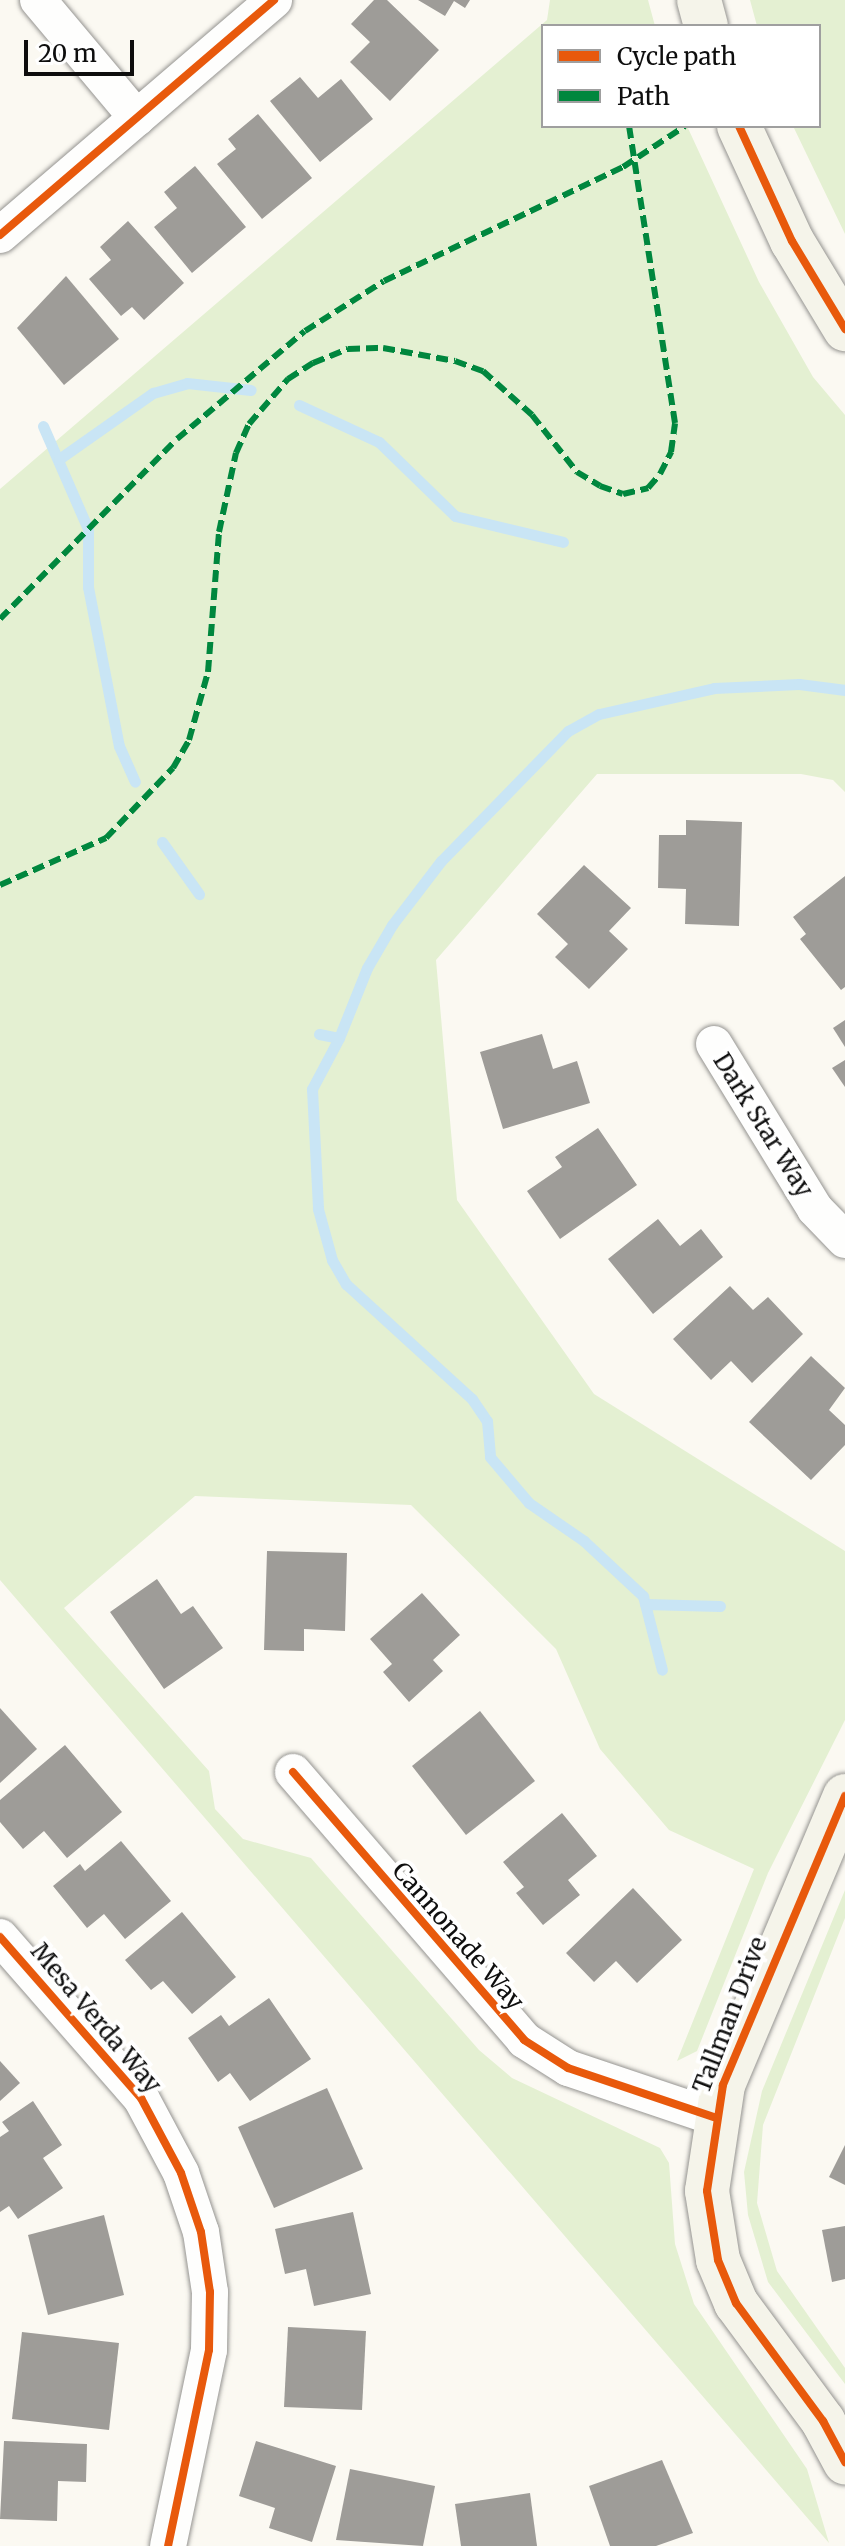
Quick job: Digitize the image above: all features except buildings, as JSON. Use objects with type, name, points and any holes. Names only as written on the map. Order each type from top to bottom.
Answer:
[{"type":"street","points":[[38,0],[137,118]]},
{"type":"street","points":[[0,235],[274,0]]},
{"type":"street","points":[[699,0],[705,24]]},
{"type":"street","points":[[740,128],[792,241],[845,329]]},
{"type":"street","name":"Dark Star Way","points":[[714,1044],[815,1209],[845,1240]]},
{"type":"street","name":"Cannonade Way","points":[[293,1772],[524,2040],[579,2073],[714,2117]]},
{"type":"street","name":"Tallman Drive","points":[[845,1796],[766,1973],[714,2117],[708,2202],[726,2282],[845,2462]]},
{"type":"street","name":"Mesa Verda Way","points":[[0,1937],[141,2098],[181,2173],[201,2232],[210,2292],[209,2350],[168,2546]]},
{"type":"green space","points":[[550,0],[648,0],[654,24],[542,24],[547,20]]},
{"type":"green space","points":[[750,0],[845,0],[845,234],[794,128],[821,128],[821,24],[756,24]]},
{"type":"green space","points":[[541,25],[541,128],[688,128],[759,282],[813,377],[845,415],[845,792],[833,780],[801,774],[597,774],[436,960],[457,1200],[594,1394],[845,1551],[845,1720],[768,1873],[697,2051],[677,2061],[754,1869],[669,1830],[600,1749],[556,1649],[411,1505],[195,1496],[64,1608],[209,1771],[215,1809],[243,1839],[311,1858],[479,2050],[512,2078],[660,2148],[669,2163],[675,2244],[694,2304],[807,2469],[829,2543],[0,1580],[0,489]]},
{"type":"green space","points":[[845,1890],[845,1918],[763,2125],[757,2203],[777,2271],[845,2368],[845,2384],[768,2282],[748,2215],[744,2172],[762,2091]]},
{"type":"waterway","points":[[59,459],[153,393],[187,383],[251,390]]},
{"type":"waterway","points":[[299,405],[379,442],[455,516],[563,542]]},
{"type":"waterway","points":[[43,426],[88,529],[88,587],[119,746],[135,782]]},
{"type":"waterway","points":[[319,1034],[339,1038],[367,968],[392,925],[441,861],[568,731],[599,714],[714,688],[799,684],[845,690]]},
{"type":"waterway","points":[[162,842],[199,894]]},
{"type":"waterway","points":[[339,1038],[312,1089],[318,1209],[332,1260],[346,1284],[472,1399],[487,1421],[490,1457],[529,1503],[584,1541],[643,1596],[662,1670]]},
{"type":"waterway","points":[[645,1604],[720,1606]]},
{"type":"marked path","points":[[0,885],[106,838],[173,768],[189,740],[208,672],[219,532],[236,453],[249,424],[288,379],[313,363],[348,349],[383,348],[455,361],[483,371],[532,415],[577,472],[600,486],[623,494],[648,488],[660,474],[671,452],[675,423],[629,128]]},
{"type":"marked path","points":[[0,619],[177,439],[305,331],[384,281],[623,167],[682,128]]},
{"type":"cycle path","points":[[0,235],[274,0]]},
{"type":"cycle path","points":[[740,128],[792,241],[845,329]]},
{"type":"cycle path","points":[[293,1772],[524,2040],[568,2068],[714,2117]]},
{"type":"cycle path","points":[[845,1796],[723,2085],[707,2191],[718,2260],[736,2303],[823,2421],[845,2462]]},
{"type":"cycle path","points":[[0,1937],[141,2098],[181,2173],[201,2232],[210,2292],[209,2350],[168,2546]]}]
